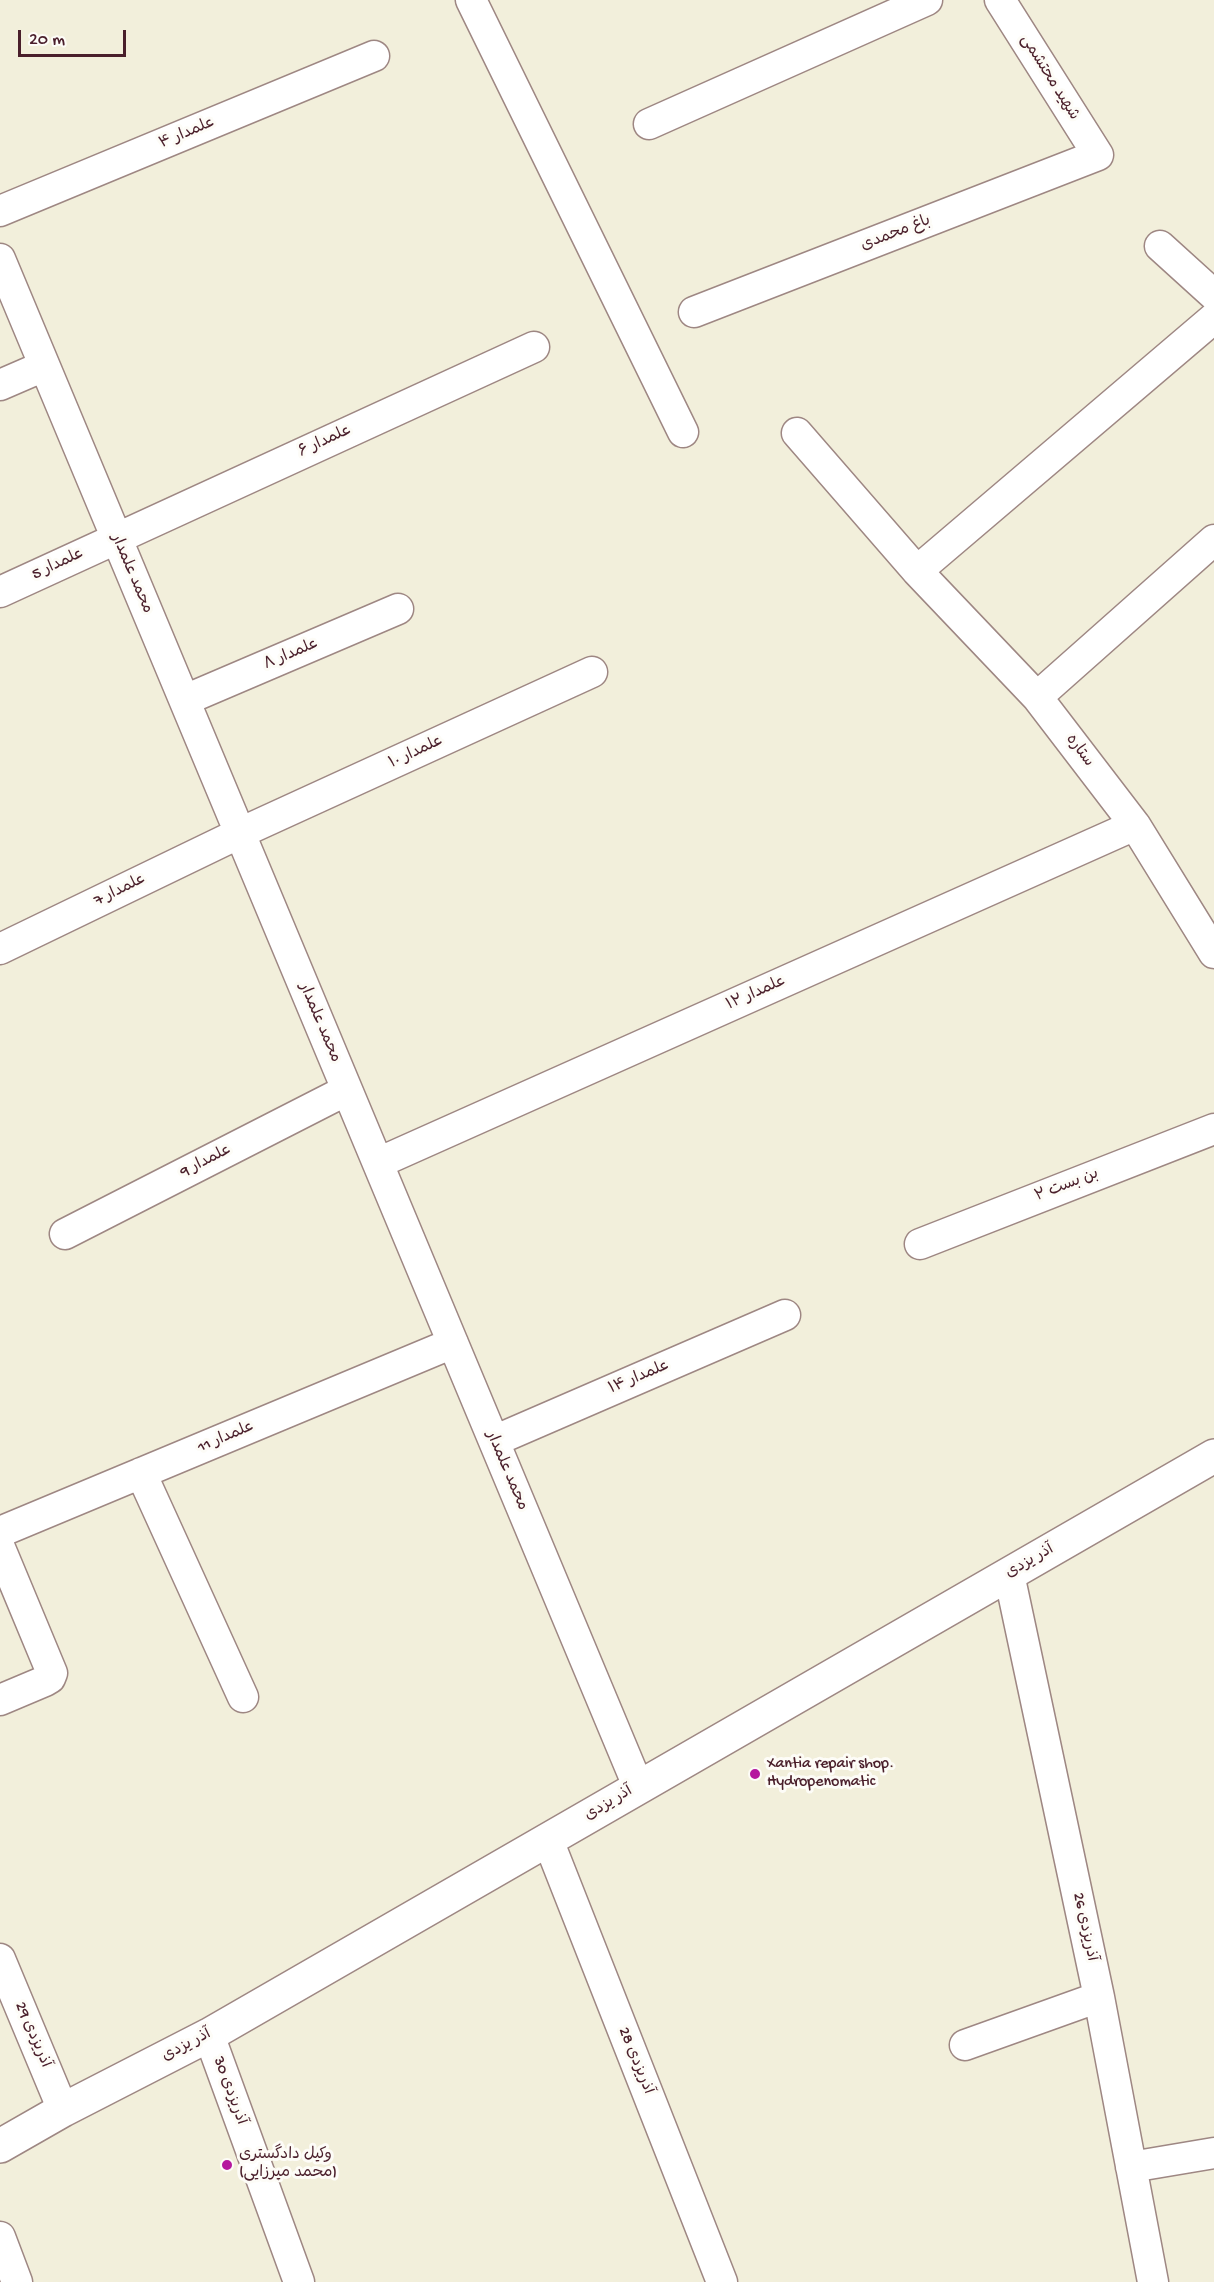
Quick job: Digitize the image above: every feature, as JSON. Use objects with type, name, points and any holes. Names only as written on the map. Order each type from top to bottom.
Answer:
[{"type":"street","points":[[471,0],[683,432]]},
{"type":"street","points":[[649,124],[927,0]]},
{"type":"street","name":"شهید محتشمی","points":[[1000,0],[1098,155]]},
{"type":"street","name":"علمدار ۴","points":[[0,212],[375,56]]},
{"type":"street","name":"باغ محمدی","points":[[694,312],[1098,155]]},
{"type":"street","points":[[1160,246],[1214,294]]},
{"type":"street","name":"محمد علمدار","points":[[0,259],[638,1786]]},
{"type":"street","points":[[917,571],[1214,318]]},
{"type":"street","name":"علمدار ۶","points":[[116,537],[534,347]]},
{"type":"street","points":[[0,385],[44,366]]},
{"type":"street","name":"ستاره","points":[[797,433],[917,571],[1037,697],[1135,825],[1214,952]]},
{"type":"street","name":"علمدار 5","points":[[0,592],[116,537]]},
{"type":"street","points":[[1037,697],[1214,540]]},
{"type":"street","name":"علمدار ۸","points":[[185,700],[398,609]]},
{"type":"street","name":"علمدار ۱۰","points":[[240,833],[592,672]]},
{"type":"street","name":"علمدار ۱۲","points":[[378,1163],[1135,825]]},
{"type":"street","name":"علمدار 7","points":[[0,949],[240,833]]},
{"type":"street","name":"علمدار 9","points":[[64,1234],[347,1090]]},
{"type":"street","name":"بن بست ۲","points":[[920,1244],[1214,1129]]},
{"type":"street","name":"علمدار ۱۴","points":[[494,1441],[785,1315]]},
{"type":"street","name":"علمدار 11","points":[[0,1532],[453,1343]]},
{"type":"street","name":"آذر یزدی","points":[[0,2146],[63,2110],[208,2035],[1214,1456]]},
{"type":"street","points":[[141,1473],[243,1697]]},
{"type":"street","points":[[0,1548],[52,1673],[51,1678],[0,1700]]},
{"type":"street","name":"آذریزدی 26","points":[[1009,1574],[1099,1997],[1153,2282]]},
{"type":"street","name":"آذریزدی 28","points":[[548,1840],[722,2282]]},
{"type":"street","name":"آذریزدی 29","points":[[0,1959],[63,2110]]},
{"type":"street","points":[[965,2045],[1099,1997]]},
{"type":"street","name":"آذریزدی 30","points":[[208,2035],[299,2282]]},
{"type":"street","points":[[1131,2167],[1214,2152]]},
{"type":"street","points":[[0,2237],[17,2282]]},
{"type":"place","name":"Xantia repair shop. Hydropenomatic","points":[[755,1774]]},
{"type":"place","name":"وکیل دادگستری (محمد میرزایی)","points":[[227,2165]]}]
